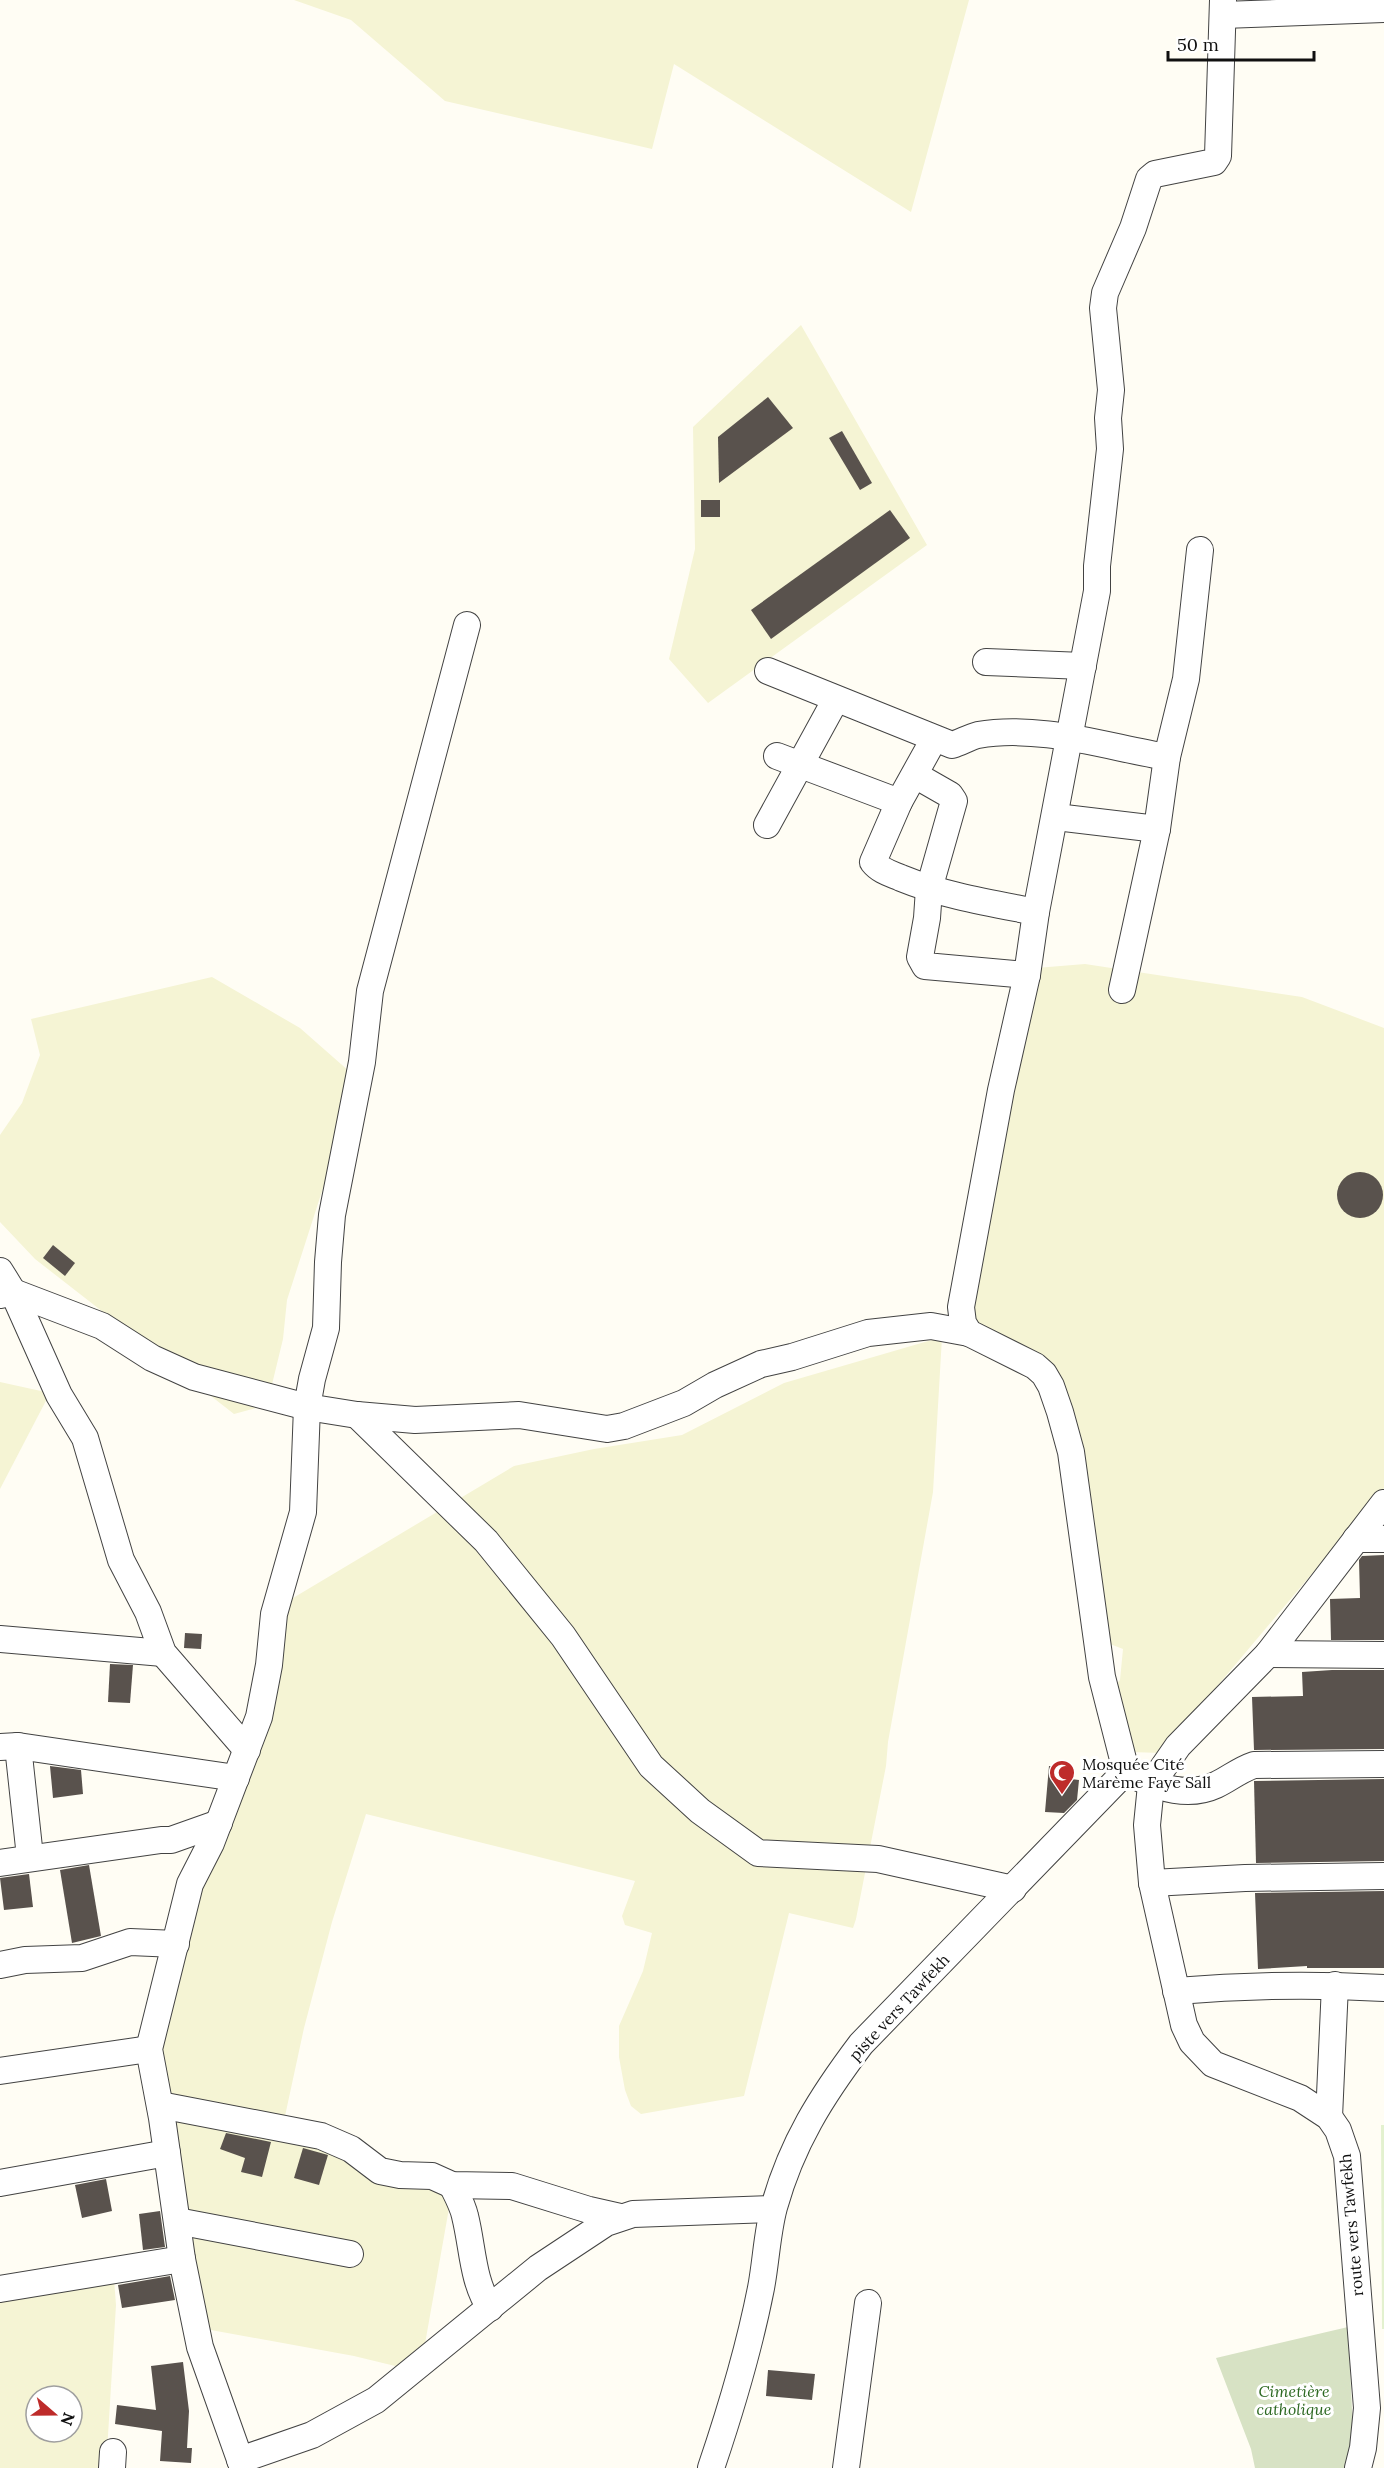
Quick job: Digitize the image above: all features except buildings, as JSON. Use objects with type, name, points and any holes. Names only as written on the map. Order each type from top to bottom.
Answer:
[{"type":"street","points":[[969,1333],[963,1323],[961,1307],[1001,1090],[1027,975],[1036,912],[1056,817],[1097,591],[1097,566],[1110,449],[1108,418],[1111,390],[1103,308],[1105,293],[1133,228],[1149,178],[1155,174],[1214,162],[1218,156],[1223,8],[1384,9]]},
{"type":"street","points":[[1122,990],[1157,828],[1167,758],[1186,679],[1200,550]]},
{"type":"street","points":[[467,625],[370,991],[362,1062],[332,1215],[326,1328],[307,1407],[303,1512],[274,1614],[269,1665],[259,1717],[219,1823],[190,1884],[149,2049],[160,2104],[182,2259],[200,2347],[242,2464],[312,2435],[376,2400],[538,2268],[606,2223],[620,2217]]},
{"type":"street","points":[[986,662],[1083,666]]},
{"type":"street","points":[[768,671],[952,745],[977,735],[1020,732],[1069,738],[1167,758]]},
{"type":"street","points":[[767,825],[836,699]]},
{"type":"street","points":[[934,739],[899,802],[873,862],[880,868],[928,889],[960,898],[1036,912]]},
{"type":"street","points":[[777,756],[899,802]]},
{"type":"street","points":[[915,776],[950,795],[954,801],[928,889],[921,963],[925,966],[1027,975]]},
{"type":"street","points":[[1056,817],[1157,828]]},
{"type":"street","points":[[4,1286],[102,1326],[152,1358],[194,1377],[307,1407],[357,1415],[415,1420],[519,1415],[607,1429],[624,1426],[684,1403],[714,1385],[761,1364],[802,1354],[868,1333],[931,1326],[969,1333],[1035,1366],[1044,1374],[1051,1386],[1071,1452],[1095,1611],[1102,1677],[1126,1771],[1150,1785],[1179,1791],[1208,1789],[1244,1768],[1254,1765],[1384,1764]]},
{"type":"street","points":[[4,1286],[47,1364],[59,1395],[86,1438],[121,1560],[148,1612],[163,1653],[247,1750]]},
{"type":"street","points":[[357,1415],[486,1541],[563,1636],[651,1766],[700,1810],[758,1853],[878,1859],[1013,1888]]},
{"type":"street","points":[[1150,1785],[1178,1746],[1268,1654],[1384,1503]]},
{"type":"street","points":[[1356,1539],[1384,1539]]},
{"type":"street","points":[[0,1639],[163,1653]]},
{"type":"street","points":[[1268,1654],[1384,1654]]},
{"type":"street","points":[[30,1857],[9,1746],[236,1778]]},
{"type":"street","name":"piste vers Tawfekh","points":[[711,2468],[748,2344],[761,2288],[773,2209],[810,2116],[826,2090],[861,2044],[1126,1771]]},
{"type":"street","name":"route vers Tawfekh","points":[[1150,1785],[1147,1825],[1152,1883],[1184,2025],[1192,2043],[1213,2064],[1300,2097],[1329,2117],[1338,2130],[1347,2156],[1375,2406],[1358,2468]]},
{"type":"street","points":[[0,1863],[30,1857],[171,1840],[219,1823]]},
{"type":"street","points":[[171,1840],[179,1846],[183,1853],[190,1884]]},
{"type":"street","points":[[1152,1883],[1245,1878],[1384,1876]]},
{"type":"street","points":[[0,1965],[25,1960],[82,1958],[130,1942],[176,1944]]},
{"type":"street","points":[[1176,1990],[1246,1985],[1335,1985],[1384,1988]]},
{"type":"street","points":[[1329,2117],[1335,1985]]},
{"type":"street","points":[[0,2071],[149,2049]]},
{"type":"street","points":[[160,2104],[321,2136],[351,2149],[380,2171],[400,2175],[432,2176],[452,2186],[512,2186],[573,2206],[620,2217],[692,2211],[773,2209]]},
{"type":"street","points":[[0,2183],[167,2153]]},
{"type":"street","points":[[452,2186],[465,2214],[472,2260],[482,2296],[490,2308]]},
{"type":"street","points":[[177,2221],[350,2254]]},
{"type":"street","points":[[0,2289],[182,2259]]},
{"type":"street","points":[[846,2468],[868,2303]]},
{"type":"green space","points":[[294,0],[969,0],[911,212],[674,64],[652,149],[445,101],[351,20]]},
{"type":"green space","points":[[801,325],[927,545],[708,703],[669,659],[695,549],[693,427]]},
{"type":"green space","points":[[1085,964],[1302,997],[1384,1028],[1384,1488],[1161,1753],[1131,1752],[1110,1691],[1120,1680],[1123,1649],[1110,1644],[1046,1372],[981,1332],[971,1312],[1024,969]]},
{"type":"green space","points":[[212,977],[300,1028],[350,1072],[341,1132],[287,1300],[283,1339],[267,1405],[234,1414],[35,1259],[0,1222],[0,1135],[22,1103],[40,1055],[31,1019]]},
{"type":"green space","points":[[942,1337],[933,1492],[888,1742],[886,1766],[856,1919],[853,1928],[789,1913],[744,2096],[641,2114],[631,2106],[625,2090],[619,2057],[619,2026],[643,1971],[652,1933],[625,1925],[622,1916],[635,1881],[366,1814],[332,1922],[304,2028],[282,2130],[359,2149],[454,2180],[420,2372],[354,2356],[200,2328],[157,2047],[189,1921],[283,1604],[514,1466],[594,1449],[682,1435],[784,1383]]},
{"type":"green space","points":[[0,1382],[50,1393],[0,1489]]},
{"type":"green space","points":[[1381,2125],[1384,2125],[1384,2329],[1382,2329]]},
{"type":"green space","points":[[114,2279],[116,2305],[106,2468],[0,2468],[0,2297]]},
{"type":"green space","name":"Cimetière catholique","points":[[1348,2327],[1353,2430],[1347,2468],[1255,2468],[1251,2449],[1216,2358]]},
{"type":"place","name":"Mosquée Cité Marème Faye Sall","points":[[1062,1796]]}]
